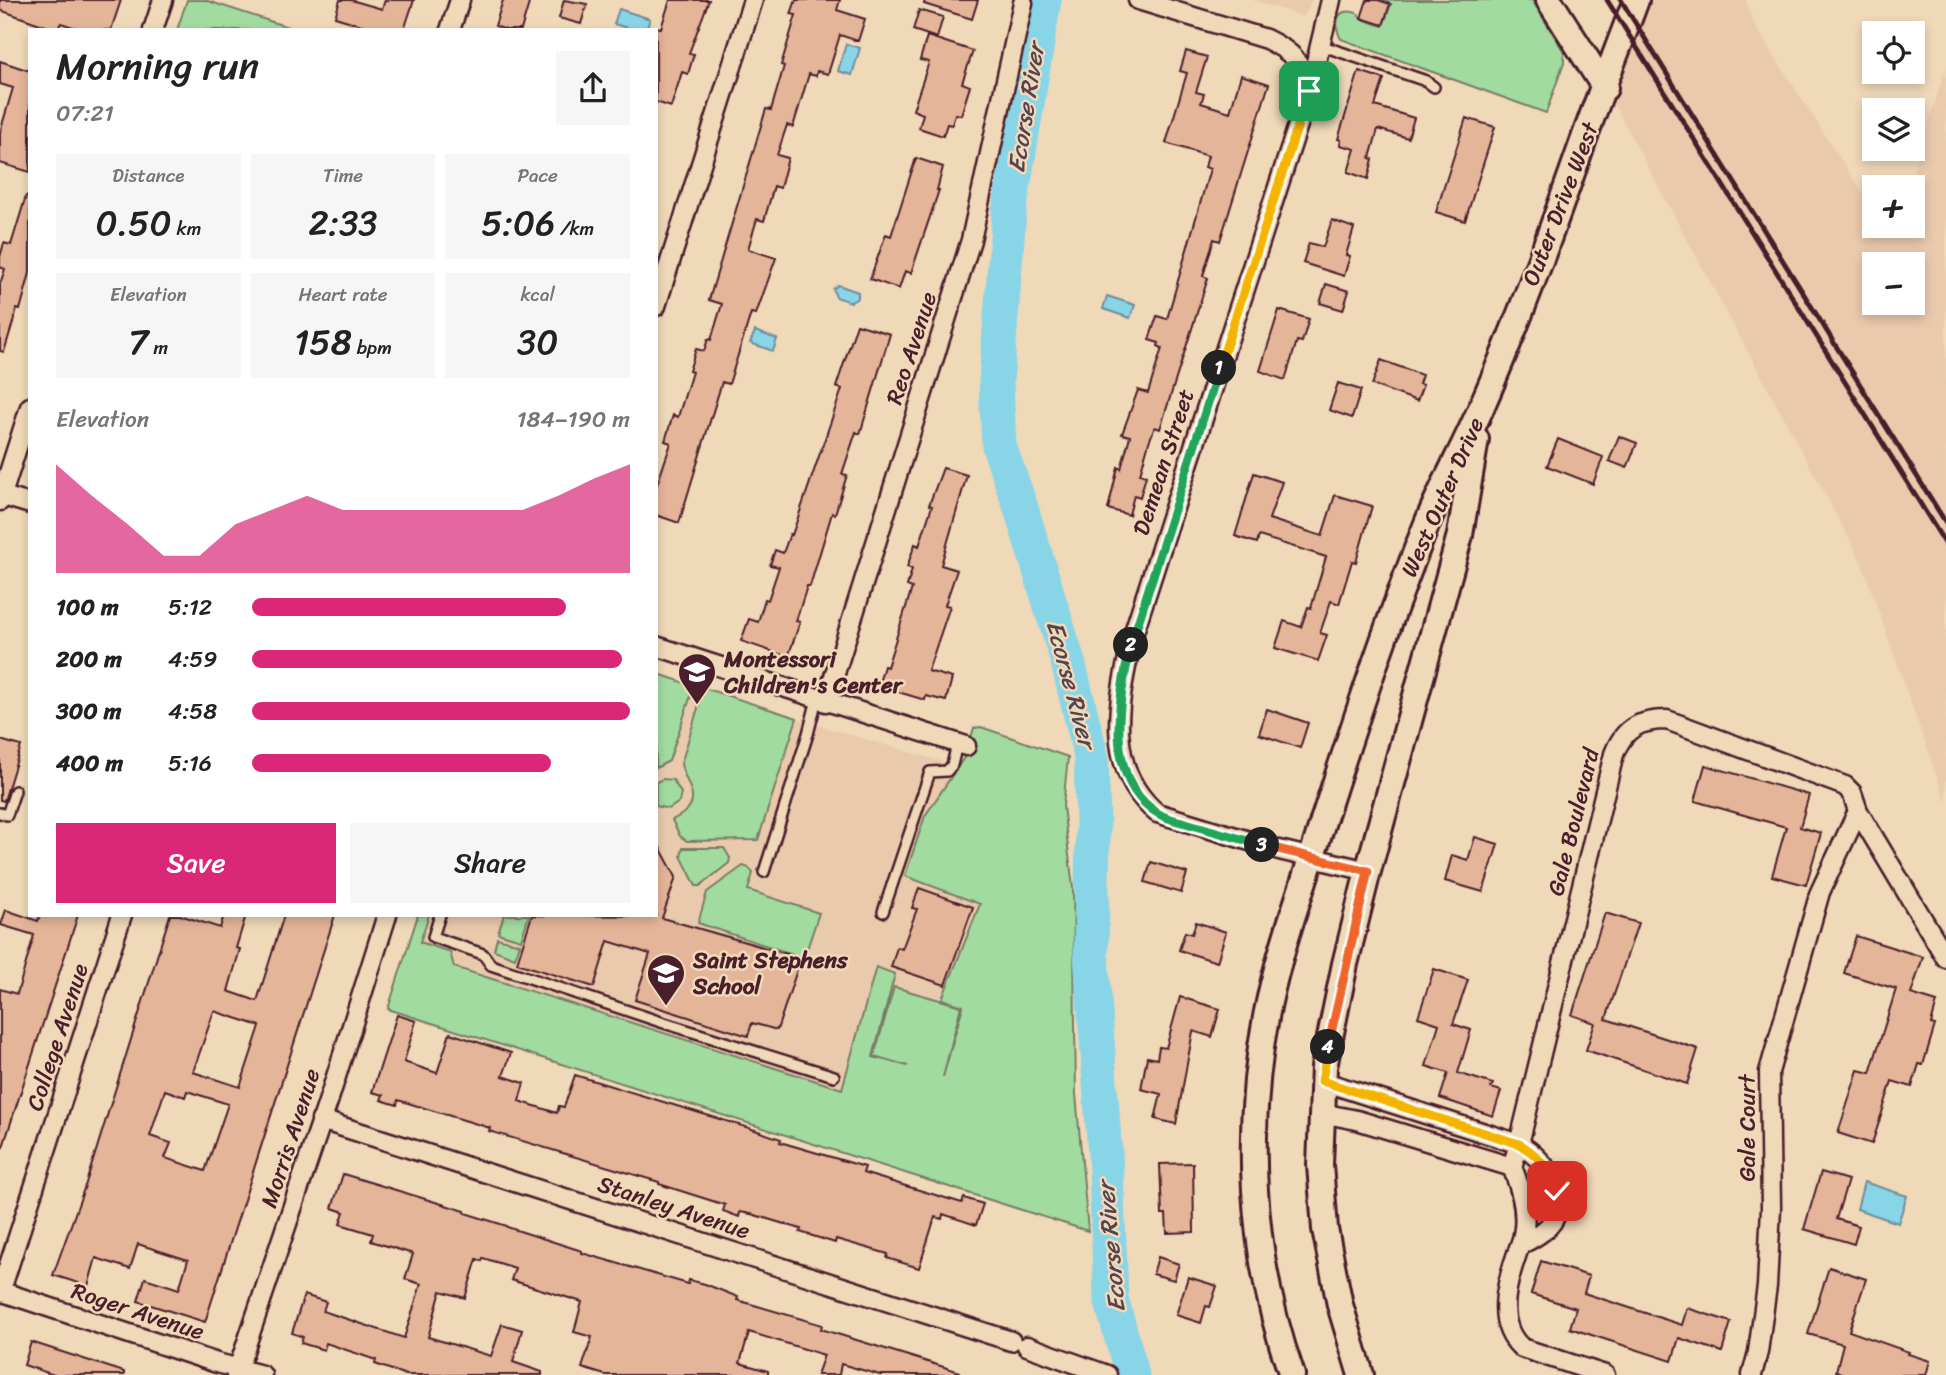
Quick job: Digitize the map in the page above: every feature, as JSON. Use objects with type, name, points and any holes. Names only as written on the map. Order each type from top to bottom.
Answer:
[{"type":"main road","points":[[1549,0],[1605,88]]},
{"type":"main road","name":"Outer Drive West","points":[[1481,407],[1564,197],[1636,0]]},
{"type":"main road","name":"West Outer Drive","points":[[1292,1375],[1263,1258],[1255,1177],[1254,1104],[1269,1001],[1285,938],[1380,643],[1428,522],[1481,407]]},
{"type":"main road","name":"West Outer Drive","points":[[1360,1375],[1340,1305],[1325,1229],[1320,1165],[1322,1081],[1345,964],[1368,871],[1460,536],[1481,407]]},
{"type":"street","points":[[154,28],[163,0]]},
{"type":"street","points":[[451,28],[460,0]]},
{"type":"street","points":[[658,300],[753,0]]},
{"type":"street","points":[[1138,0],[1266,38],[1285,48],[1304,70],[1309,91]]},
{"type":"street","name":"Demean Street","points":[[1312,857],[1163,816],[1142,800],[1130,783],[1118,728],[1123,677],[1133,635],[1309,91],[1331,0]]},
{"type":"street","name":"Reo Avenue","points":[[822,700],[971,240],[1023,3]]},
{"type":"street","points":[[0,501],[28,413]]},
{"type":"street","points":[[0,495],[28,503]]},
{"type":"street","points":[[658,647],[962,745]]},
{"type":"street","name":"Gale Boulevard","points":[[1512,1167],[1611,768],[1620,739],[1639,724],[1667,720],[1835,781],[1852,793],[1858,811],[1946,958]]},
{"type":"street","name":"Gale Court","points":[[1752,1375],[1768,1286],[1771,1208],[1769,1072],[1820,892],[1858,811]]},
{"type":"street","points":[[1312,857],[1368,871]]},
{"type":"street","name":"College Avenue","points":[[0,1292],[121,917]]},
{"type":"street","name":"Morris Avenue","points":[[237,1371],[386,917]]},
{"type":"street","points":[[1322,1081],[1519,1144],[1530,1150],[1552,1176],[1559,1205],[1549,1225],[1537,1236],[1520,1245]]},
{"type":"street","points":[[1321,1113],[1357,1120],[1512,1167],[1523,1202],[1524,1236],[1508,1278],[1506,1300],[1507,1319],[1516,1342],[1522,1348],[1605,1375]]},
{"type":"street","name":"Stanley Avenue","points":[[321,1120],[1019,1344],[1107,1375]]},
{"type":"street","name":"Roger Avenue","points":[[0,1292],[237,1371],[262,1375]]},
{"type":"lane","points":[[1320,45],[1426,81],[1434,87]]},
{"type":"lane","points":[[764,872],[808,734],[822,700]]},
{"type":"lane","points":[[883,912],[930,772],[947,771],[962,745]]},
{"type":"lane","points":[[0,813],[6,815],[15,791]]},
{"type":"lane","points":[[439,917],[433,937],[483,954],[492,965],[834,1076]]},
{"type":"shaded area","points":[[1252,0],[1312,0],[1304,17]]},
{"type":"shaded area","points":[[1636,0],[1746,0],[1755,26],[1862,192],[1862,238],[1925,238],[1925,175],[1912,175],[1916,161],[1925,161],[1925,133],[1946,67],[1946,803],[1861,561],[1605,88]]},
{"type":"shaded area","points":[[658,674],[958,766],[1063,806],[1073,888],[1076,1094],[1088,1231],[388,1009],[417,917],[658,917]]},
{"type":"green space","points":[[187,0],[205,0],[291,28],[178,28]]},
{"type":"green space","points":[[1380,0],[1532,0],[1564,52],[1564,62],[1546,113],[1341,39],[1338,20],[1342,13],[1357,13],[1367,21],[1383,26],[1391,4]]},
{"type":"green space","points":[[658,674],[694,686],[669,761],[658,767]]},
{"type":"green space","points":[[704,688],[797,718],[758,840],[687,841],[680,836],[672,820],[683,814],[692,801],[681,764]]},
{"type":"green space","points":[[981,727],[1068,757],[1063,806],[1073,888],[1076,1094],[1088,1231],[388,1009],[417,917],[428,917],[420,942],[450,952],[454,967],[842,1089],[876,967],[895,974],[873,1057],[908,1066],[874,1056],[894,987],[961,1006],[943,1077],[963,1006],[942,999],[980,904],[905,876],[925,816],[965,756],[974,728]]},
{"type":"green space","points":[[673,780],[681,793],[679,802],[669,809],[658,806],[658,781]]},
{"type":"green space","points":[[683,848],[724,848],[730,858],[729,863],[700,886],[696,886],[681,856]]},
{"type":"green space","points":[[743,866],[753,873],[748,890],[819,913],[804,958],[698,923],[707,892]]},
{"type":"green space","points":[[503,917],[528,917],[521,940],[498,933]]},
{"type":"green space","points":[[497,938],[520,944],[515,958],[494,950]]},
{"type":"water","points":[[619,9],[650,19],[647,28],[627,28],[614,24]]},
{"type":"water","points":[[846,44],[860,48],[852,75],[838,71]]},
{"type":"water","points":[[838,285],[858,292],[858,298],[851,302],[836,297],[833,289]]},
{"type":"water","points":[[1107,296],[1135,305],[1130,318],[1103,309]]},
{"type":"water","points":[[755,331],[777,339],[773,351],[750,343]]},
{"type":"water","points":[[1864,1182],[1907,1196],[1898,1223],[1857,1209]]},
{"type":"building","points":[[0,0],[121,0],[112,28],[76,28],[61,23],[58,28],[51,28],[0,10]]},
{"type":"building","points":[[340,0],[351,0],[382,9],[385,0],[414,0],[405,28],[371,28],[335,17]]},
{"type":"building","points":[[503,0],[530,0],[522,28],[495,26]]},
{"type":"building","points":[[564,0],[587,4],[581,24],[559,18]]},
{"type":"building","points":[[670,0],[709,0],[689,53],[694,54],[688,74],[682,72],[671,107],[658,103],[656,27],[661,28]]},
{"type":"building","points":[[796,0],[840,0],[837,10],[865,19],[858,41],[840,35],[828,74],[817,71],[816,76],[809,74],[793,127],[787,125],[777,155],[788,158],[780,188],[774,186],[764,221],[757,219],[748,249],[776,258],[756,314],[751,313],[729,384],[722,382],[679,523],[658,516],[658,482],[671,443],[665,441],[673,415],[678,417],[696,349],[704,351],[708,339],[711,340],[722,304],[709,300],[766,109],[771,110],[784,66],[781,65],[796,15],[791,14]]},
{"type":"building","points":[[925,0],[978,0],[972,19],[924,4]]},
{"type":"building","points":[[1367,0],[1390,4],[1383,25],[1361,18]]},
{"type":"building","points":[[919,10],[943,17],[937,38],[913,30]]},
{"type":"building","points":[[927,36],[973,51],[962,83],[970,86],[961,115],[955,114],[952,125],[947,124],[943,136],[919,128],[923,114],[913,110],[929,62],[920,60]]},
{"type":"building","points":[[1186,51],[1207,57],[1196,92],[1204,94],[1201,103],[1230,112],[1241,75],[1269,84],[1220,241],[1214,239],[1203,276],[1208,278],[1160,429],[1155,427],[1149,442],[1140,474],[1146,476],[1140,497],[1134,495],[1129,515],[1108,509],[1118,467],[1121,469],[1130,436],[1122,434],[1138,390],[1148,393],[1162,348],[1158,346],[1159,343],[1149,340],[1157,316],[1167,319],[1210,169],[1205,167],[1208,156],[1166,143],[1187,73],[1180,71]]},
{"type":"building","points":[[0,61],[28,70],[28,171],[0,163],[0,132],[13,88],[0,84]]},
{"type":"building","points":[[1359,71],[1384,79],[1375,106],[1414,118],[1408,138],[1378,129],[1370,158],[1373,159],[1368,179],[1348,172],[1355,149],[1340,145],[1341,140],[1338,139]]},
{"type":"building","points":[[1466,118],[1495,127],[1465,221],[1436,212]]},
{"type":"building","points":[[916,158],[943,167],[939,190],[911,273],[905,271],[899,289],[870,279],[886,234],[891,236]]},
{"type":"building","points":[[28,196],[28,280],[4,352],[0,351],[0,284],[5,269],[0,267],[0,257],[4,243],[11,245]]},
{"type":"building","points":[[1332,220],[1354,228],[1346,255],[1350,256],[1344,276],[1303,263],[1309,243],[1323,247]]},
{"type":"building","points":[[1326,284],[1349,291],[1343,310],[1320,303]]},
{"type":"building","points":[[1279,310],[1309,319],[1302,342],[1297,341],[1285,380],[1260,371]]},
{"type":"building","points":[[857,324],[890,334],[860,434],[856,432],[842,474],[847,475],[835,514],[832,513],[810,586],[807,586],[796,621],[800,622],[788,657],[741,641],[749,619],[758,622],[765,599],[768,600],[779,567],[770,565],[775,550],[783,553],[790,534],[792,535],[842,389],[836,387]]},
{"type":"building","points":[[1381,360],[1422,375],[1419,384],[1423,385],[1417,401],[1372,385]]},
{"type":"building","points":[[1338,383],[1361,390],[1352,418],[1329,410]]},
{"type":"building","points":[[1619,436],[1637,443],[1627,468],[1609,461]]},
{"type":"building","points":[[1558,439],[1603,457],[1593,484],[1547,466]]},
{"type":"building","points":[[943,468],[967,475],[941,565],[957,570],[945,605],[950,606],[928,671],[952,678],[946,701],[926,696],[925,700],[878,686],[884,666],[887,667],[912,588],[907,586],[912,569],[907,567],[915,544],[919,546],[932,506],[929,505]]},
{"type":"building","points":[[1254,473],[1282,482],[1269,519],[1322,536],[1335,495],[1372,506],[1356,562],[1352,561],[1339,604],[1331,601],[1320,633],[1327,635],[1318,661],[1275,648],[1284,621],[1301,627],[1308,607],[1311,608],[1326,557],[1259,536],[1257,543],[1235,536]]},
{"type":"building","points":[[1267,709],[1308,723],[1300,748],[1259,734]]},
{"type":"building","points":[[0,740],[21,746],[4,801],[0,800]]},
{"type":"building","points":[[1705,765],[1809,795],[1800,827],[1821,833],[1806,885],[1772,876],[1786,827],[1695,801]]},
{"type":"building","points":[[1475,837],[1498,844],[1483,892],[1445,881],[1452,855],[1468,860]]},
{"type":"building","points":[[658,844],[676,877],[662,918],[801,958],[777,1030],[752,1023],[748,1036],[635,1000],[650,954],[608,941],[594,987],[517,963],[531,917],[658,917]]},
{"type":"building","points":[[1151,862],[1187,873],[1181,893],[1145,882]]},
{"type":"building","points":[[919,888],[973,907],[945,985],[891,967],[897,947],[902,949],[917,909],[912,908]]},
{"type":"building","points":[[6,910],[38,921],[39,917],[77,917],[3,1147],[0,1146],[0,989],[17,994],[34,935],[1,925]]},
{"type":"building","points":[[1605,913],[1638,923],[1606,1019],[1698,1049],[1687,1084],[1586,1050],[1595,1023],[1572,1015]]},
{"type":"building","points":[[169,917],[186,917],[220,928],[223,917],[245,917],[228,991],[257,1001],[283,917],[334,917],[205,1322],[138,1301],[145,1278],[179,1289],[188,1260],[138,1244],[130,1269],[96,1258],[88,1286],[53,1275],[86,1183]],"holes":[[[214,1011],[260,1026],[240,1087],[193,1072]],[[165,1090],[185,1097],[187,1091],[228,1104],[205,1171],[165,1158],[171,1143],[150,1136]]]},
{"type":"building","points":[[1196,922],[1226,932],[1217,962],[1179,950],[1185,932],[1192,934]]},
{"type":"building","points":[[1856,936],[1923,957],[1911,994],[1937,1002],[1931,1024],[1935,1025],[1923,1065],[1919,1064],[1912,1087],[1892,1081],[1872,1144],[1838,1133],[1858,1070],[1870,1073],[1896,989],[1844,973]]},
{"type":"building","points":[[1434,969],[1468,980],[1453,1024],[1471,1030],[1458,1073],[1493,1084],[1491,1088],[1501,1091],[1493,1116],[1440,1098],[1448,1073],[1426,1066],[1439,1024],[1418,1017]]},
{"type":"building","points":[[1180,997],[1220,1009],[1212,1037],[1193,1031],[1176,1124],[1155,1119],[1161,1094],[1141,1089],[1147,1057],[1157,1059],[1159,1047],[1166,1048]]},
{"type":"building","points":[[397,1015],[416,1021],[404,1062],[437,1073],[450,1033],[511,1053],[503,1076],[524,1083],[519,1101],[557,1113],[559,1106],[564,1107],[575,1075],[865,1167],[863,1173],[962,1203],[964,1198],[983,1204],[976,1225],[943,1214],[942,1219],[935,1217],[919,1268],[887,1258],[888,1254],[836,1239],[835,1243],[800,1232],[801,1229],[751,1214],[740,1212],[739,1217],[723,1211],[725,1205],[659,1182],[489,1131],[490,1128],[398,1100],[397,1105],[381,1100],[383,1095],[372,1092]]},
{"type":"building","points":[[1193,1163],[1194,1232],[1167,1233],[1166,1214],[1162,1214],[1160,1164]]},
{"type":"building","points":[[1821,1172],[1848,1180],[1836,1219],[1859,1226],[1854,1244],[1804,1229]]},
{"type":"building","points":[[343,1174],[465,1211],[582,1253],[688,1284],[689,1280],[705,1284],[738,1297],[737,1300],[822,1325],[821,1329],[960,1372],[960,1375],[880,1375],[841,1364],[839,1375],[817,1375],[824,1355],[749,1332],[740,1363],[768,1371],[768,1375],[605,1375],[582,1368],[592,1337],[574,1332],[582,1302],[511,1280],[515,1268],[483,1258],[482,1261],[477,1259],[465,1298],[441,1291],[428,1337],[491,1356],[502,1324],[522,1330],[513,1362],[542,1372],[542,1375],[406,1375],[375,1364],[376,1360],[326,1343],[324,1350],[301,1343],[303,1337],[292,1333],[304,1295],[326,1302],[323,1311],[404,1338],[421,1284],[405,1279],[413,1254],[371,1241],[373,1234],[340,1224],[344,1212],[332,1208]]},
{"type":"building","points":[[1158,1257],[1179,1264],[1174,1280],[1153,1274]]},
{"type":"building","points":[[1541,1261],[1589,1276],[1584,1293],[1682,1325],[1687,1308],[1731,1322],[1722,1352],[1679,1338],[1672,1361],[1570,1328],[1576,1308],[1531,1294]]},
{"type":"building","points":[[1829,1267],[1866,1279],[1849,1331],[1930,1361],[1926,1375],[1846,1375],[1836,1371],[1843,1344],[1808,1334]]},
{"type":"building","points":[[1188,1277],[1217,1286],[1210,1307],[1206,1306],[1201,1323],[1176,1315]]},
{"type":"building","points":[[31,1342],[124,1372],[124,1375],[54,1375],[24,1365]]},
{"type":"waterway","name":"Ecorse River","points":[[1044,0],[1009,212],[996,382],[999,446],[1068,662],[1091,756],[1091,955],[1106,1169],[1111,1298],[1132,1375]]},
{"type":"railway","points":[[1607,0],[1946,545]]},
{"type":"railway","points":[[1621,0],[1946,523]]},
{"type":"place","name":"Montessori Children's Center","points":[[697,706]]},
{"type":"place","name":"Saint Stephens School","points":[[666,1007]]},
{"type":"route","points":[[1309,91],[1133,635],[1123,677],[1118,728],[1122,756],[1130,783],[1142,800],[1163,816],[1279,850],[1368,871],[1345,964],[1322,1081],[1519,1144],[1541,1161],[1552,1176],[1557,1191]]}]
